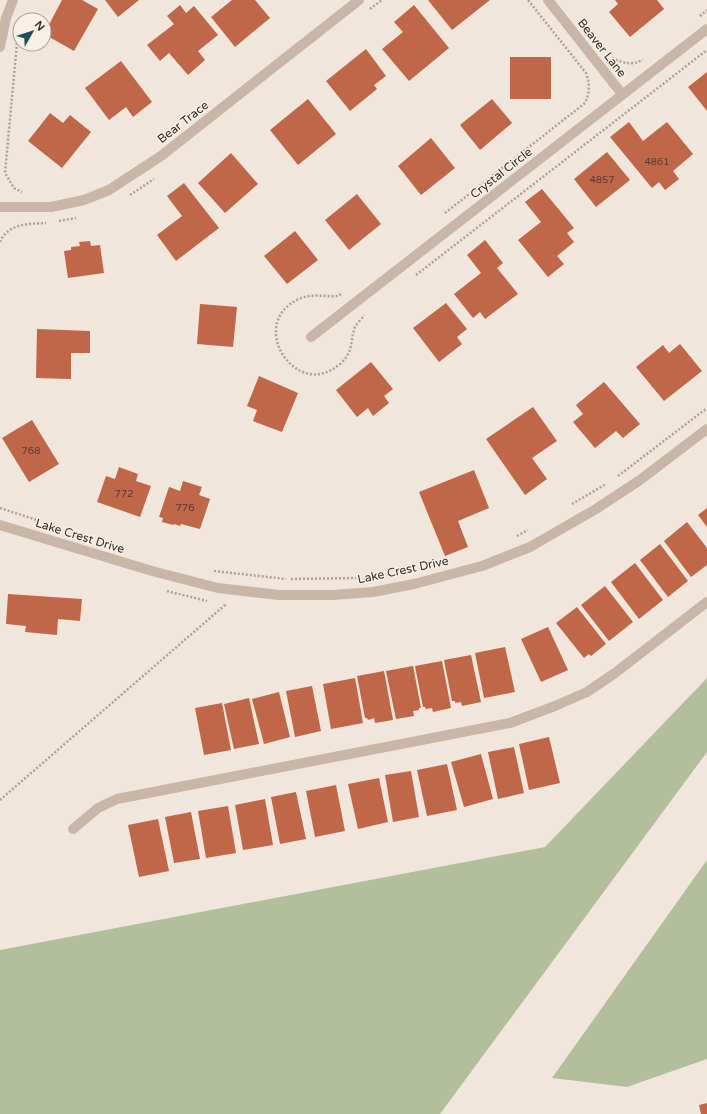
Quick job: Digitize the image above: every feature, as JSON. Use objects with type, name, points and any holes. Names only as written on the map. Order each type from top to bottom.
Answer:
[{"type":"street","points":[[0,47],[6,18],[13,0]]},
{"type":"street","name":"Bear Trace","points":[[0,208],[51,207],[84,200],[109,190],[161,156],[359,0]]},
{"type":"street","name":"Beaver Lane","points":[[548,0],[622,94]]},
{"type":"street","name":"Crystal Circle","points":[[311,337],[707,29]]},
{"type":"street","name":"Lake Crest Drive","points":[[0,525],[152,571],[218,588],[279,594],[332,595],[373,592],[414,584],[482,566],[530,547],[596,509],[640,480],[707,429]]},
{"type":"street","points":[[73,829],[98,808],[117,799],[510,723],[587,692],[615,673],[707,602]]},
{"type":"path","points":[[695,19],[707,10]]},
{"type":"path","points":[[16,52],[5,173],[14,188],[22,192],[30,192]]},
{"type":"path","points":[[607,52],[611,58],[623,63],[632,64],[649,55]]},
{"type":"path","points":[[616,477],[707,408]]},
{"type":"path","points":[[569,507],[609,482]]},
{"type":"path","points":[[0,508],[46,522]]},
{"type":"path","points":[[514,537],[535,527]]},
{"type":"path","points":[[206,570],[285,580],[362,577]]},
{"type":"path","points":[[191,598],[212,602]]},
{"type":"path","points":[[0,800],[225,605],[219,604]]},
{"type":"green space","points":[[707,678],[707,752],[440,1114],[0,1114],[0,950],[545,847]]},
{"type":"green space","points":[[707,860],[707,1059],[627,1087],[552,1078]]},
{"type":"building","points":[[62,0],[82,0],[98,9],[74,51],[52,39],[52,19]]},
{"type":"building","points":[[105,0],[139,0],[118,17]]},
{"type":"building","points":[[232,0],[255,0],[270,18],[235,47],[211,17]]},
{"type":"building","points":[[428,0],[490,0],[452,30]]},
{"type":"building","points":[[615,0],[657,0],[664,9],[630,37],[609,12],[618,4]]},
{"type":"building","points":[[180,5],[186,13],[194,6],[218,35],[198,51],[205,60],[188,75],[169,53],[160,61],[147,45],[174,24],[167,16]]},
{"type":"building","points":[[414,5],[449,48],[409,81],[382,49],[403,32],[394,22]]},
{"type":"building","points":[[366,49],[386,76],[374,85],[377,89],[350,111],[326,81]]},
{"type":"building","points":[[510,57],[551,57],[551,99],[510,99]]},
{"type":"building","points":[[121,61],[152,102],[133,117],[126,107],[109,120],[85,88]]},
{"type":"building","points":[[707,72],[707,111],[688,87]]},
{"type":"building","points":[[308,99],[336,134],[298,165],[270,130]]},
{"type":"building","points":[[492,99],[512,123],[480,150],[460,125]]},
{"type":"building","points":[[50,113],[63,123],[70,115],[91,132],[62,168],[28,141]]},
{"type":"building","points":[[629,122],[643,141],[667,122],[693,154],[673,171],[679,179],[665,190],[659,182],[652,188],[610,137]]},
{"type":"building","points":[[431,138],[455,168],[421,195],[398,166]]},
{"type":"building","points":[[607,152],[630,180],[596,207],[574,179]]},
{"type":"building","points":[[231,153],[258,184],[225,213],[198,183]]},
{"type":"building","points":[[184,183],[219,228],[176,261],[157,235],[182,216],[167,196]]},
{"type":"building","points":[[542,189],[574,228],[567,233],[574,242],[557,256],[564,264],[548,277],[518,240],[541,222],[525,202]]},
{"type":"building","points":[[357,194],[381,224],[349,250],[325,220]]},
{"type":"building","points":[[295,231],[318,260],[287,284],[264,256]]},
{"type":"building","points":[[485,240],[503,263],[497,268],[518,294],[485,319],[480,312],[473,318],[454,294],[481,273],[467,255]]},
{"type":"building","points":[[90,241],[91,246],[100,245],[104,273],[68,278],[64,251],[71,250],[71,247],[80,246],[79,242]]},
{"type":"building","points":[[446,303],[467,329],[457,337],[462,344],[439,362],[413,328]]},
{"type":"building","points":[[200,304],[237,307],[233,347],[197,344]]},
{"type":"building","points":[[37,329],[90,331],[90,353],[71,353],[71,379],[36,378]]},
{"type":"building","points":[[680,344],[702,371],[664,401],[636,367],[663,345],[669,353]]},
{"type":"building","points":[[371,362],[393,389],[384,396],[389,403],[373,416],[368,408],[357,417],[336,390]]},
{"type":"building","points":[[259,376],[298,393],[282,432],[253,421],[257,410],[247,406]]},
{"type":"building","points":[[604,382],[640,424],[623,438],[616,431],[595,448],[573,422],[583,414],[576,405]]},
{"type":"building","points":[[533,407],[557,441],[532,458],[547,479],[525,495],[486,439]]},
{"type":"building","points":[[32,420],[59,464],[29,482],[2,438]]},
{"type":"building","points":[[119,467],[138,474],[136,481],[151,486],[140,517],[97,502],[106,476],[115,479]]},
{"type":"building","points":[[474,470],[489,508],[458,521],[468,547],[445,556],[419,492]]},
{"type":"building","points":[[183,481],[202,487],[199,495],[210,499],[200,529],[181,524],[180,526],[162,522],[163,518],[159,517],[169,487],[180,491]]},
{"type":"building","points":[[707,508],[707,527],[698,515]]},
{"type":"building","points":[[687,522],[707,548],[707,565],[691,577],[664,541]]},
{"type":"building","points":[[660,544],[688,581],[668,597],[640,560]]},
{"type":"building","points":[[635,563],[663,600],[639,619],[611,582]]},
{"type":"building","points":[[605,586],[633,622],[609,641],[581,605]]},
{"type":"building","points":[[8,594],[82,599],[80,621],[58,619],[57,635],[25,632],[26,626],[6,624]]},
{"type":"building","points":[[577,607],[606,644],[591,656],[589,654],[584,658],[556,623]]},
{"type":"building","points":[[548,627],[568,670],[541,682],[521,639]]},
{"type":"building","points":[[505,647],[515,692],[484,698],[475,653]]},
{"type":"building","points":[[471,655],[481,702],[462,706],[461,702],[455,703],[455,701],[452,701],[444,660]]},
{"type":"building","points":[[442,661],[451,708],[433,712],[432,708],[426,709],[423,707],[415,666]]},
{"type":"building","points":[[413,666],[421,708],[413,711],[414,716],[396,719],[386,671]]},
{"type":"building","points":[[384,671],[393,720],[375,723],[374,718],[368,720],[365,718],[357,676]]},
{"type":"building","points":[[355,678],[363,723],[331,729],[323,684]]},
{"type":"building","points":[[312,686],[321,731],[295,737],[286,691]]},
{"type":"building","points":[[279,692],[290,737],[264,744],[252,699]]},
{"type":"building","points":[[249,698],[259,744],[234,749],[224,704]]},
{"type":"building","points":[[222,703],[231,750],[204,755],[195,708]]},
{"type":"building","points":[[549,737],[560,783],[529,790],[519,744]]},
{"type":"building","points":[[514,747],[524,793],[498,799],[488,752]]},
{"type":"building","points":[[481,754],[493,799],[464,807],[451,762]]},
{"type":"building","points":[[447,764],[457,810],[427,816],[417,770]]},
{"type":"building","points":[[411,771],[419,817],[393,822],[385,775]]},
{"type":"building","points":[[379,778],[388,822],[358,829],[348,784]]},
{"type":"building","points":[[336,785],[345,831],[315,837],[306,791]]},
{"type":"building","points":[[296,792],[306,839],[280,844],[271,797]]},
{"type":"building","points":[[265,799],[273,845],[243,850],[235,805]]},
{"type":"building","points":[[228,806],[236,853],[206,858],[198,811]]},
{"type":"building","points":[[191,812],[200,859],[174,863],[165,817]]},
{"type":"building","points":[[158,819],[169,871],[139,877],[128,825]]},
{"type":"building","points":[[707,1103],[707,1114],[701,1114],[699,1105]]}]
